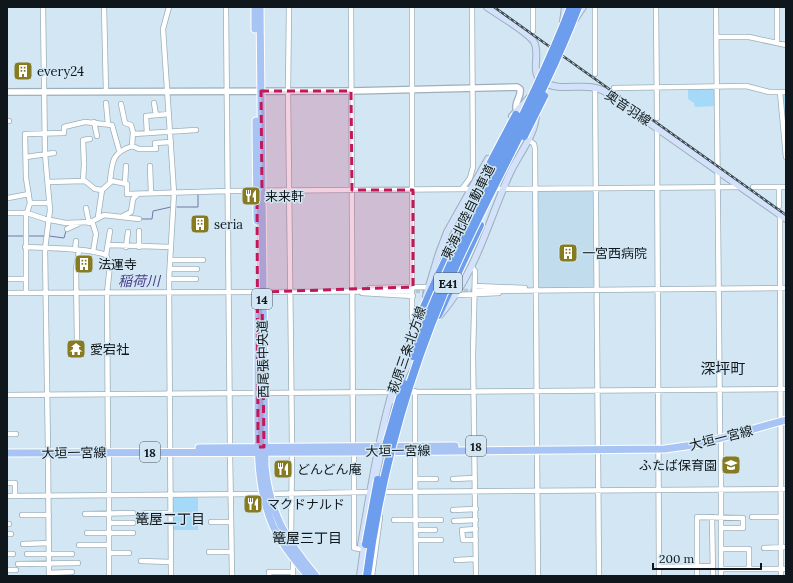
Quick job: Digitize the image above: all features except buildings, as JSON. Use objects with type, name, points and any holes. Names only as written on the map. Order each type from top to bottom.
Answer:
[{"type":"highway","points":[[419,318],[489,166],[556,39],[570,7]]},
{"type":"highway","name":"東海北陸自動車道","points":[[361,576],[370,520],[382,461],[398,404],[422,331],[459,244],[547,65],[570,7]]},
{"type":"highway","name":"東海北陸自動車道","points":[[367,576],[374,529],[389,456],[411,380],[428,332],[467,241],[544,86],[578,7]]},
{"type":"highway","points":[[435,321],[480,225],[546,92],[564,48],[573,19]]},
{"type":"main road","name":"西尾張中央道","points":[[255,7],[259,91]]},
{"type":"main road","name":"西尾張中央道","points":[[260,7],[259,191],[261,450],[266,494],[275,530],[293,558],[308,576]]},
{"type":"main road","points":[[487,7],[527,35],[534,42],[536,51],[536,74],[542,82]]},
{"type":"main road","name":"萩原三条北方線","points":[[561,40],[565,7]]},
{"type":"main road","name":"萩原三条北方線","points":[[395,392],[411,358],[435,321],[457,295],[472,267],[502,189],[528,139],[535,122],[538,96],[542,82],[561,40],[583,7]]},
{"type":"main road","name":"萩原三条北方線","points":[[357,576],[369,492],[380,448],[395,392],[415,328],[448,232],[505,127],[542,82]]},
{"type":"main road","name":"奥音羽線","points":[[542,82],[558,86],[595,88],[613,97],[783,217]]},
{"type":"main road","name":"大垣一宮線","points":[[7,450],[108,451],[659,447],[720,437],[783,420]]},
{"type":"main road","name":"萩原三条北方線","points":[[361,576],[380,448]]},
{"type":"main road","name":"大垣一宮線","points":[[7,453],[48,451]]},
{"type":"main road","name":"西尾張中央道","points":[[266,494],[279,524],[290,543],[316,576]]},
{"type":"street","points":[[43,7],[45,154],[49,203],[49,220],[45,248],[47,293],[49,575],[72,572]]},
{"type":"street","points":[[104,7],[106,92]]},
{"type":"street","points":[[169,7],[164,30],[174,193],[169,279],[171,576]]},
{"type":"street","points":[[226,7],[232,576]]},
{"type":"street","points":[[288,7],[290,393],[292,449],[292,542],[290,543]]},
{"type":"street","points":[[350,7],[354,548],[360,549]]},
{"type":"street","points":[[412,7],[412,291],[415,328]]},
{"type":"street","points":[[462,189],[472,170],[472,7]]},
{"type":"street","points":[[533,7],[533,31]]},
{"type":"street","points":[[595,7],[595,74]]},
{"type":"street","points":[[656,7],[657,118]]},
{"type":"street","points":[[716,7],[721,576]]},
{"type":"street","points":[[777,7],[777,42]]},
{"type":"street","points":[[717,37],[749,36],[786,45]]},
{"type":"street","points":[[614,88],[746,86],[769,92],[786,92]]},
{"type":"street","points":[[7,92],[351,91],[520,88],[521,94],[516,106],[517,111]]},
{"type":"street","points":[[595,88],[598,576]]},
{"type":"street","points":[[780,92],[786,157]]},
{"type":"street","points":[[106,103],[108,124]]},
{"type":"street","points":[[154,103],[156,115]]},
{"type":"street","points":[[121,104],[125,122],[131,125],[133,134],[132,146]]},
{"type":"street","points":[[147,133],[146,116],[169,114]]},
{"type":"street","points":[[26,293],[25,247],[27,213],[30,203],[28,194],[25,134],[64,133],[64,127],[85,122],[108,124],[113,126],[120,150]]},
{"type":"street","points":[[94,122],[97,136]]},
{"type":"street","points":[[505,127],[528,139],[535,146],[538,576]]},
{"type":"street","points":[[657,128],[659,576]]},
{"type":"street","points":[[133,134],[196,130]]},
{"type":"street","points":[[83,181],[83,140],[90,139]]},
{"type":"street","points":[[98,217],[102,190],[110,182],[114,159],[120,150],[132,146],[145,150],[156,149],[155,143],[171,142]]},
{"type":"street","points":[[26,157],[54,153]]},
{"type":"street","points":[[126,166],[125,183],[127,184],[127,194],[290,190],[741,187]]},
{"type":"street","points":[[150,166],[151,194]]},
{"type":"street","points":[[472,170],[482,171]]},
{"type":"street","points":[[48,182],[83,181],[95,189],[102,190]]},
{"type":"street","points":[[110,182],[125,183]]},
{"type":"street","points":[[779,187],[779,206]]},
{"type":"street","points":[[753,188],[786,187]]},
{"type":"street","points":[[8,198],[28,194]]},
{"type":"street","points":[[123,216],[131,212],[133,199],[135,196],[140,194]]},
{"type":"street","points":[[30,203],[49,203]]},
{"type":"street","points":[[86,208],[90,222],[96,234],[93,252]]},
{"type":"street","points":[[7,213],[27,213],[49,220],[80,223],[90,222],[98,217],[110,215],[139,218]]},
{"type":"street","points":[[781,576],[784,569],[784,547],[781,517],[784,489],[780,288],[783,217]]},
{"type":"street","points":[[67,228],[80,223]]},
{"type":"street","points":[[109,576],[108,293],[110,265],[106,255],[109,245],[110,231]]},
{"type":"street","points":[[139,231],[139,247]]},
{"type":"street","points":[[126,246],[128,232]]},
{"type":"street","points":[[76,241],[77,343]]},
{"type":"street","points":[[109,245],[171,247]]},
{"type":"street","points":[[25,247],[93,252],[106,255]]},
{"type":"street","points":[[170,260],[203,260]]},
{"type":"street","points":[[472,267],[475,271],[476,291],[476,576]]},
{"type":"street","points":[[170,269],[197,269]]},
{"type":"street","points":[[7,279],[26,279]]},
{"type":"street","points":[[169,279],[196,279]]},
{"type":"street","points":[[7,293],[352,292],[370,294],[412,291],[428,287]]},
{"type":"street","points":[[457,295],[476,291],[520,287],[536,290]]},
{"type":"street","points":[[352,292],[370,288],[412,291]]},
{"type":"street","points":[[476,291],[786,288]]},
{"type":"street","points":[[7,395],[783,390]]},
{"type":"street","points":[[414,392],[416,576]]},
{"type":"street","points":[[7,434],[16,434]]},
{"type":"street","points":[[372,576],[381,513],[391,464]]},
{"type":"street","points":[[453,478],[476,478]]},
{"type":"street","points":[[415,479],[436,479]]},
{"type":"street","points":[[7,483],[15,483],[16,496]]},
{"type":"street","points":[[385,492],[784,489]]},
{"type":"street","points":[[7,496],[369,492]]},
{"type":"street","points":[[453,510],[476,509]]},
{"type":"street","points":[[370,511],[381,513]]},
{"type":"street","points":[[85,514],[133,513]]},
{"type":"street","points":[[144,513],[170,513]]},
{"type":"street","points":[[22,515],[49,515]]},
{"type":"street","points":[[697,576],[697,517],[743,518],[743,528],[721,528]]},
{"type":"street","points":[[712,517],[713,576]]},
{"type":"street","points":[[752,517],[781,517]]},
{"type":"street","points":[[394,520],[442,520]]},
{"type":"street","points":[[454,521],[476,520]]},
{"type":"street","points":[[211,522],[231,522]]},
{"type":"street","points":[[109,523],[133,523]]},
{"type":"street","points":[[476,529],[462,530],[463,540],[476,540]]},
{"type":"street","points":[[416,530],[435,530]]},
{"type":"street","points":[[87,533],[133,533]]},
{"type":"street","points":[[416,540],[441,540]]},
{"type":"street","points":[[23,544],[49,544]]},
{"type":"street","points":[[79,545],[109,545]]},
{"type":"street","points":[[764,548],[784,547]]},
{"type":"street","points":[[721,549],[749,549],[749,569]]},
{"type":"street","points":[[210,552],[231,552]]},
{"type":"street","points":[[109,553],[129,553]]},
{"type":"street","points":[[7,554],[13,554]]},
{"type":"street","points":[[28,554],[72,554]]},
{"type":"street","points":[[269,576],[269,572],[293,574],[293,558]]},
{"type":"street","points":[[456,560],[476,559]]},
{"type":"street","points":[[141,562],[171,562]]},
{"type":"street","points":[[18,564],[78,563]]},
{"type":"street","points":[[659,567],[713,566]]},
{"type":"street","points":[[721,569],[784,569]]},
{"type":"street","points":[[7,570],[16,570]]},
{"type":"highlighted area","points":[[261,91],[351,91],[352,190],[413,190],[413,287],[262,292],[264,447],[258,447],[257,191],[262,191]]},
{"type":"shaded area","points":[[716,86],[717,106],[695,107],[694,103],[688,99],[688,87]]},
{"type":"shaded area","points":[[786,91],[786,135],[780,92]]},
{"type":"shaded area","points":[[595,190],[595,288],[539,288],[538,191]]},
{"type":"shaded area","points":[[173,496],[198,496],[198,530],[173,530]]},
{"type":"waterway","points":[[177,207],[198,207],[198,194]]},
{"type":"waterway","points":[[140,219],[152,219],[153,211],[171,207]]},
{"type":"waterway","points":[[49,236],[64,238],[66,231]]},
{"type":"waterway","points":[[7,236],[23,236]]},
{"type":"waterway","points":[[28,236],[45,236]]},
{"type":"tunnel","points":[[409,291],[430,291]]},
{"type":"tunnel","points":[[457,291],[478,291]]},
{"type":"railway","points":[[494,7],[786,215]]},
{"type":"place","name":"every24","points":[[23,71]]},
{"type":"place","name":"来来軒","points":[[251,196]]},
{"type":"place","name":"seria","points":[[200,224]]},
{"type":"place","name":"一宮西病院","points":[[568,253]]},
{"type":"place","name":"法運寺","points":[[84,264]]},
{"type":"place","name":"愛宕社","points":[[76,349]]},
{"type":"place","name":"ふたば保育園","points":[[731,465]]},
{"type":"place","name":"どんどん庵","points":[[283,469]]},
{"type":"place","name":"マクドナルド","points":[[253,504]]},
{"type":"district","name":"深坪町","points":[[723,368]]},
{"type":"district","name":"篭屋二丁目","points":[[170,519]]},
{"type":"district","name":"篭屋三丁目","points":[[307,538]]},
{"type":"water label","name":"稲荷川","points":[[139,281]]}]
